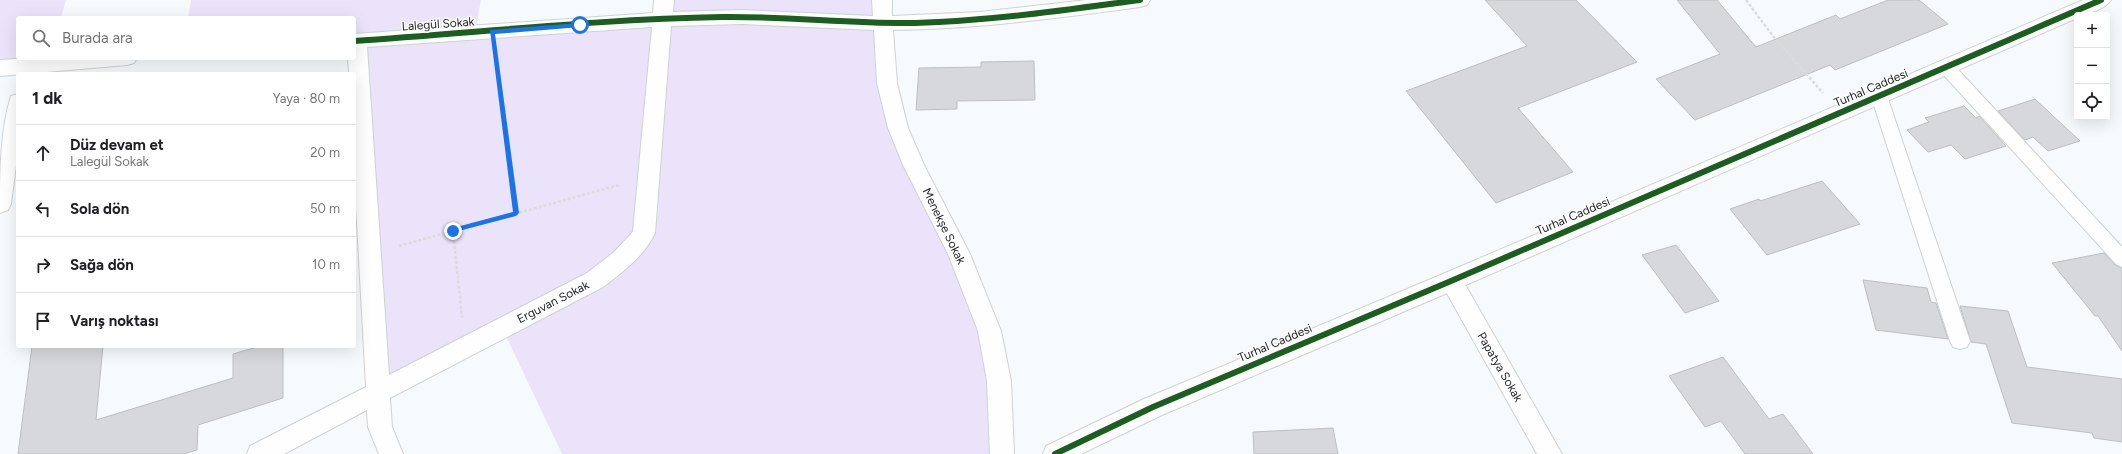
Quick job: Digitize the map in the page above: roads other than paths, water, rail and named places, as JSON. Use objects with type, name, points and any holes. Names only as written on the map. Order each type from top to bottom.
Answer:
[{"type":"street","name":"Menekşe Sokak","points":[[882,0],[888,90],[900,133],[918,176],[960,255],[988,328],[996,358],[1000,398],[1002,454]]},
{"type":"street","name":"Lalegül Sokak","points":[[356,41],[492,32],[663,9],[883,23],[968,19],[1054,11],[1140,0]]},
{"type":"street","name":"Turhal Caddesi","points":[[1055,454],[1160,404],[1451,281],[2101,0]]},
{"type":"street","name":"Erguvan Sokak","points":[[259,454],[595,280],[615,266],[631,251],[644,233],[663,9]]},
{"type":"street","points":[[356,41],[380,427],[390,454]]},
{"type":"street","points":[[0,68],[27,70],[110,60]]},
{"type":"street","points":[[0,204],[10,132],[16,110]]},
{"type":"street","name":"Papatya Sokak","points":[[1451,281],[1550,454]]},
{"type":"lane","points":[[1946,67],[2122,259]]},
{"type":"lane","points":[[1879,96],[1960,341]]}]
